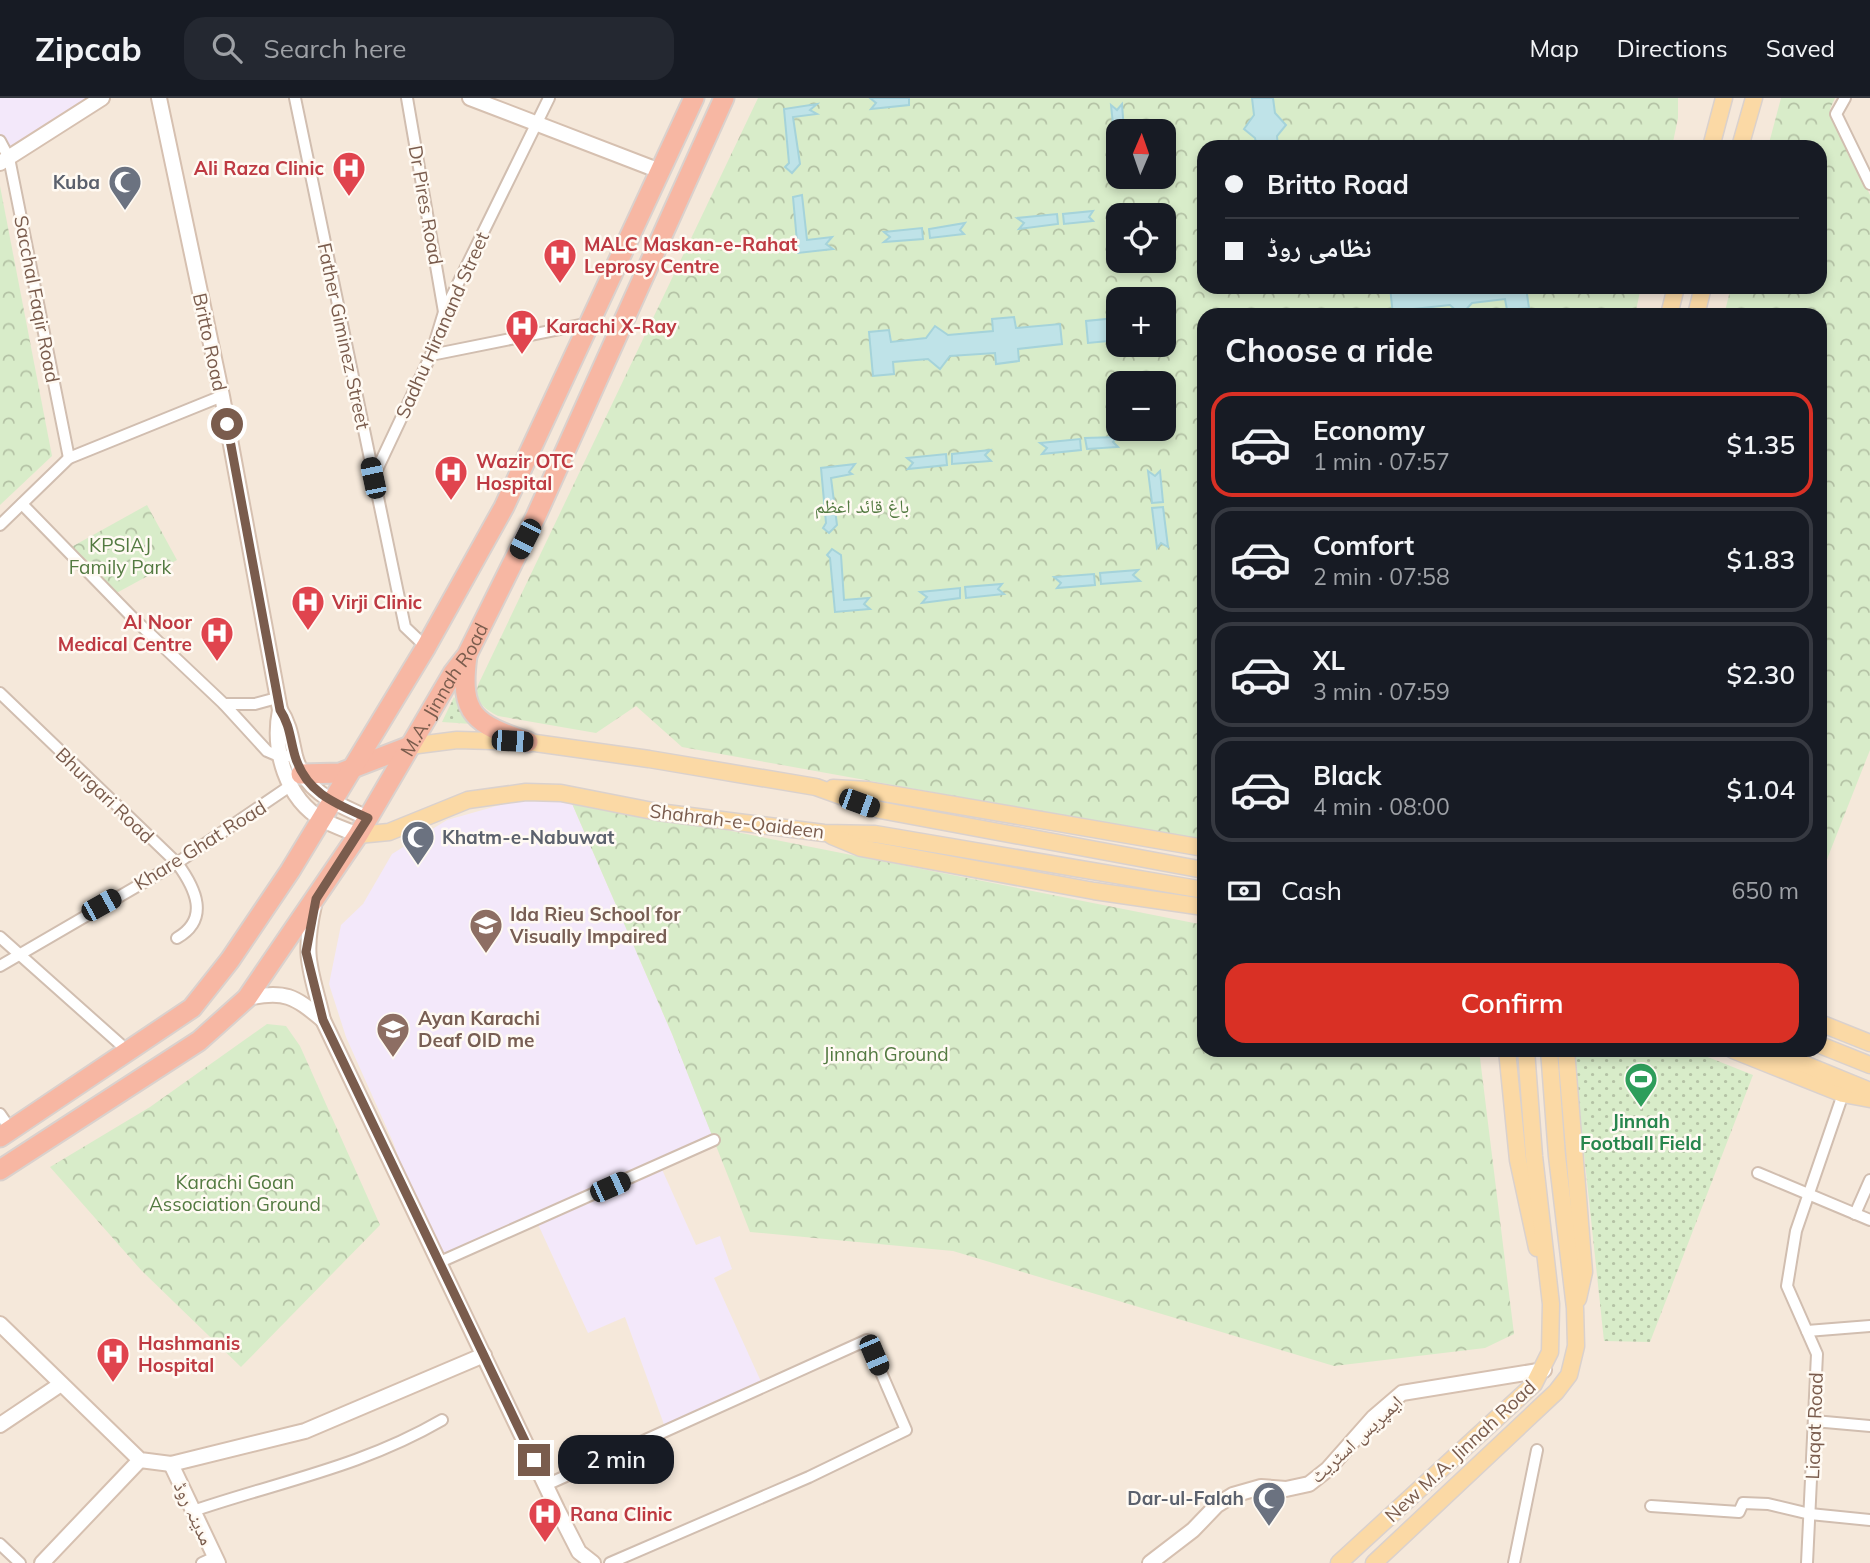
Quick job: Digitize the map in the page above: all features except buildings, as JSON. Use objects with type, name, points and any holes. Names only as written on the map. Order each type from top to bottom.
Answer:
[{"type":"highway","name":"M.A. Jinnah Road","points":[[4,1127],[127,1054],[164,1029],[206,992],[322,819],[426,647],[504,507],[694,98]]},
{"type":"highway","name":"M.A. Jinnah Road","points":[[6,1166],[199,1041],[247,999],[316,899],[467,655],[536,516],[724,98]]},
{"type":"highway","points":[[467,655],[464,691],[469,709],[479,722],[528,742]]},
{"type":"highway","points":[[292,768],[327,775],[350,770],[410,746]]},
{"type":"main road","points":[[1713,140],[1724,98]]},
{"type":"main road","points":[[1742,140],[1754,98]]},
{"type":"main road","name":"Shahrah-e-Qaideen","points":[[410,746],[457,740],[528,742],[816,787],[880,810],[1197,869]]},
{"type":"main road","points":[[816,787],[867,790],[1197,847]]},
{"type":"main road","name":"Shahrah-e-Qaideen","points":[[363,827],[389,832],[468,800],[526,792],[561,793],[658,812],[824,833],[875,834],[1197,890]]},
{"type":"main road","points":[[875,834],[880,810]]},
{"type":"main road","points":[[824,833],[861,848],[1094,891],[1197,906]]},
{"type":"main road","points":[[1827,1026],[1869,1041]]},
{"type":"main road","points":[[1827,1048],[1870,1065]]},
{"type":"main road","points":[[1508,1057],[1526,1208],[1552,1304]]},
{"type":"main road","name":"New M.A. Jinnah Road","points":[[1339,1563],[1534,1384],[1544,1370],[1550,1352],[1552,1304],[1534,1156],[1527,1057]]},
{"type":"main road","name":"New M.A. Jinnah Road","points":[[1374,1563],[1556,1392],[1569,1375],[1576,1346],[1575,1308],[1557,1156],[1550,1057]]},
{"type":"main road","points":[[1567,1057],[1584,1272],[1575,1308]]},
{"type":"main road","points":[[1750,1057],[1843,1094],[1870,1098]]},
{"type":"main road","points":[[1787,1057],[1870,1091]]},
{"type":"street","points":[[5,160],[102,98]]},
{"type":"street","name":"Britto Road","points":[[159,98],[222,396],[278,704],[288,722],[297,797],[322,819],[363,827]]},
{"type":"street","name":"Father Giminez Street","points":[[295,98],[405,627],[426,647]]},
{"type":"street","name":"Dr Pires Road","points":[[407,98],[444,312]]},
{"type":"street","points":[[470,98],[660,171]]},
{"type":"street","name":"Sadhu Hiranand Street","points":[[373,478],[431,355],[444,312],[549,98]]},
{"type":"street","points":[[1845,98],[1836,114],[1870,184]]},
{"type":"street","name":"Sacchal Faqir Road","points":[[0,141],[69,458]]},
{"type":"street","points":[[431,355],[591,323]]},
{"type":"street","points":[[0,525],[69,458],[222,396]]},
{"type":"street","points":[[22,504],[132,617],[224,704],[267,751],[292,768],[363,827]]},
{"type":"street","name":"Bhurgari Road","points":[[0,693],[177,863],[191,887],[196,906],[196,922],[191,930],[177,938]]},
{"type":"street","points":[[224,704],[278,704]]},
{"type":"street","name":"Khare Ghat Road","points":[[0,966],[177,863],[292,768]]},
{"type":"street","points":[[316,899],[306,952],[323,1020],[382,1150],[440,1262],[579,1552],[593,1563]]},
{"type":"street","points":[[0,937],[120,1044],[127,1054]]},
{"type":"street","points":[[247,999],[272,993],[295,998],[323,1020]]},
{"type":"street","name":"Liaqat Road","points":[[1807,1563],[1817,1354],[1787,1286],[1797,1231],[1843,1094]]},
{"type":"street","points":[[440,1262],[714,1140]]},
{"type":"street","points":[[1758,1172],[1870,1220]]},
{"type":"street","points":[[1855,1214],[1870,1180]]},
{"type":"street","points":[[1807,1331],[1870,1326]]},
{"type":"street","points":[[3,1332],[139,1460],[171,1464],[305,1431],[484,1356]]},
{"type":"street","points":[[546,1485],[867,1340],[906,1430],[809,1477],[610,1563]]},
{"type":"street","name":"ایمپریس اسٹریٹ","points":[[1150,1563],[1193,1530],[1217,1505],[1233,1495],[1261,1487],[1286,1489],[1309,1484],[1328,1469],[1374,1417],[1402,1393],[1544,1370]]},
{"type":"street","points":[[0,1425],[61,1384]]},
{"type":"street","points":[[193,1511],[338,1469],[404,1442],[442,1420]]},
{"type":"street","points":[[1814,1421],[1870,1426]]},
{"type":"street","points":[[1514,1563],[1537,1450]]},
{"type":"street","points":[[42,1563],[139,1460]]},
{"type":"street","name":"مدینہ روڈ","points":[[171,1464],[212,1561]]},
{"type":"street","points":[[1651,1507],[1739,1512],[1743,1503],[1768,1504],[1810,1514],[1870,1520]]},
{"type":"street","points":[[0,1544],[20,1563]]},
{"type":"shaded area","points":[[0,98],[1870,98],[1870,1563],[0,1563]]},
{"type":"shaded area","points":[[0,98],[102,98],[9,158],[0,141]]},
{"type":"shaded area","points":[[525,798],[570,799],[672,1034],[714,1140],[660,1165],[696,1245],[720,1236],[732,1269],[714,1278],[763,1386],[666,1430],[625,1317],[588,1333],[536,1220],[440,1262],[420,1219],[393,1142],[346,1037],[329,984],[341,925],[363,904],[392,854],[447,820]]},
{"type":"green space","name":"باغ قائد اعظم","points":[[758,98],[1678,98],[1678,118],[1673,140],[1197,140],[1197,294],[1640,294],[1636,308],[1197,308],[1197,840],[682,747],[636,706],[596,733],[498,716],[481,704],[477,696],[478,685]]},
{"type":"green space","points":[[1781,98],[1835,98],[1830,109],[1870,195],[1870,750],[1827,859],[1827,308],[1726,308],[1729,294],[1827,294],[1827,140],[1770,140]]},
{"type":"green space","points":[[0,186],[52,456],[0,505]]},
{"type":"green space","name":"KPSIAJ Family Park","points":[[147,505],[177,560],[111,596],[66,550]]},
{"type":"green space","points":[[454,697],[472,724],[442,722]]},
{"type":"green space","name":"Jinnah Ground","points":[[570,799],[1197,924],[1197,1057],[1480,1057],[1514,1334],[1485,1348],[1334,1366],[953,1251],[750,1232],[672,1034]]},
{"type":"green space","name":"Karachi Goan Association Ground","points":[[267,1024],[286,1026],[300,1046],[380,1225],[241,1367],[141,1270],[50,1167],[150,1107]]},
{"type":"green space","points":[[1574,1057],[1708,1057],[1753,1075],[1650,1342],[1604,1341]]},
{"type":"water","points":[[870,98],[909,98],[909,105],[871,109],[876,103]]},
{"type":"water","points":[[1252,98],[1273,98],[1275,113],[1286,125],[1277,136],[1277,140],[1255,140],[1244,129],[1254,115]]},
{"type":"water","points":[[817,104],[810,110],[817,114],[793,117],[800,164],[792,173],[785,167],[789,163],[784,109]]},
{"type":"water","points":[[1122,104],[1123,119],[1112,119],[1111,105],[1117,110]]},
{"type":"water","points":[[802,195],[807,240],[832,237],[826,244],[833,249],[798,253],[793,197]]},
{"type":"water","points":[[1093,211],[1089,217],[1093,221],[1064,224],[1063,214]]},
{"type":"water","points":[[1057,214],[1058,224],[1019,229],[1024,223],[1017,218]]},
{"type":"water","points":[[965,223],[960,230],[964,234],[930,238],[929,229]]},
{"type":"water","points":[[922,228],[923,239],[884,242],[890,237],[884,232]]},
{"type":"water","points":[[1391,294],[1527,294],[1529,308],[1507,308],[1505,299],[1472,303],[1467,308],[1453,308],[1450,305],[1392,308]]},
{"type":"water","points":[[1014,317],[1016,328],[1060,324],[1062,344],[1018,349],[1019,361],[996,364],[995,353],[950,356],[940,369],[928,359],[893,362],[894,374],[873,376],[869,332],[889,330],[891,342],[926,338],[935,326],[948,335],[993,331],[992,319]]},
{"type":"water","points":[[1106,319],[1106,341],[1088,343],[1086,321]]},
{"type":"water","points":[[1106,437],[1106,441],[1114,441],[1118,447],[1087,449],[1085,438]]},
{"type":"water","points":[[1080,439],[1081,450],[1042,454],[1047,448],[1040,443]]},
{"type":"water","points":[[990,450],[985,455],[991,461],[952,464],[952,454]]},
{"type":"water","points":[[946,454],[947,465],[908,469],[913,463],[907,458]]},
{"type":"water","points":[[855,464],[849,472],[852,474],[831,478],[837,525],[829,533],[823,528],[826,523],[821,468]]},
{"type":"water","points":[[1148,471],[1155,476],[1160,471],[1163,502],[1152,503]]},
{"type":"water","points":[[1163,507],[1168,547],[1161,543],[1157,548],[1152,508]]},
{"type":"water","points":[[832,549],[841,555],[844,600],[869,598],[864,604],[870,609],[835,612],[830,558],[827,555]]},
{"type":"water","points":[[1138,570],[1133,575],[1140,581],[1101,584],[1100,573]]},
{"type":"water","points":[[1094,574],[1095,585],[1057,588],[1061,583],[1054,577]]},
{"type":"water","points":[[1002,584],[998,589],[1004,594],[966,598],[965,587]]},
{"type":"water","points":[[960,588],[960,598],[922,603],[927,597],[920,592]]},
{"type":"place","name":"Ali Raza Clinic","points":[[349,198]]},
{"type":"place","name":"Kuba","points":[[125,212]]},
{"type":"place","name":"MALC Maskan-e-Rahat Leprosy Centre","points":[[560,285]]},
{"type":"place","name":"Karachi X-Ray","points":[[522,356]]},
{"type":"place","name":"Wazir OTC Hospital","points":[[451,502]]},
{"type":"place","name":"Virji Clinic","points":[[308,632]]},
{"type":"place","name":"Al Noor Medical Centre","points":[[217,663]]},
{"type":"place","name":"Khatm-e-Nabuwat","points":[[418,867]]},
{"type":"place","name":"Ida Rieu School for Visually Impaired","points":[[486,955]]},
{"type":"place","name":"Ayan Karachi Deaf OID me","points":[[393,1059]]},
{"type":"place","name":"Jinnah Football Field","points":[[1641,1109]]},
{"type":"place","name":"Hashmanis Hospital","points":[[113,1384]]},
{"type":"place","name":"Dar-ul-Falah","points":[[1269,1528]]},
{"type":"place","name":"Rana Clinic","points":[[545,1544]]},
{"type":"route","points":[[227,424],[280,710],[288,722],[301,774],[310,785],[332,801],[368,818],[316,899],[308,932],[306,952],[323,1020],[382,1150],[420,1219],[534,1460]]}]
